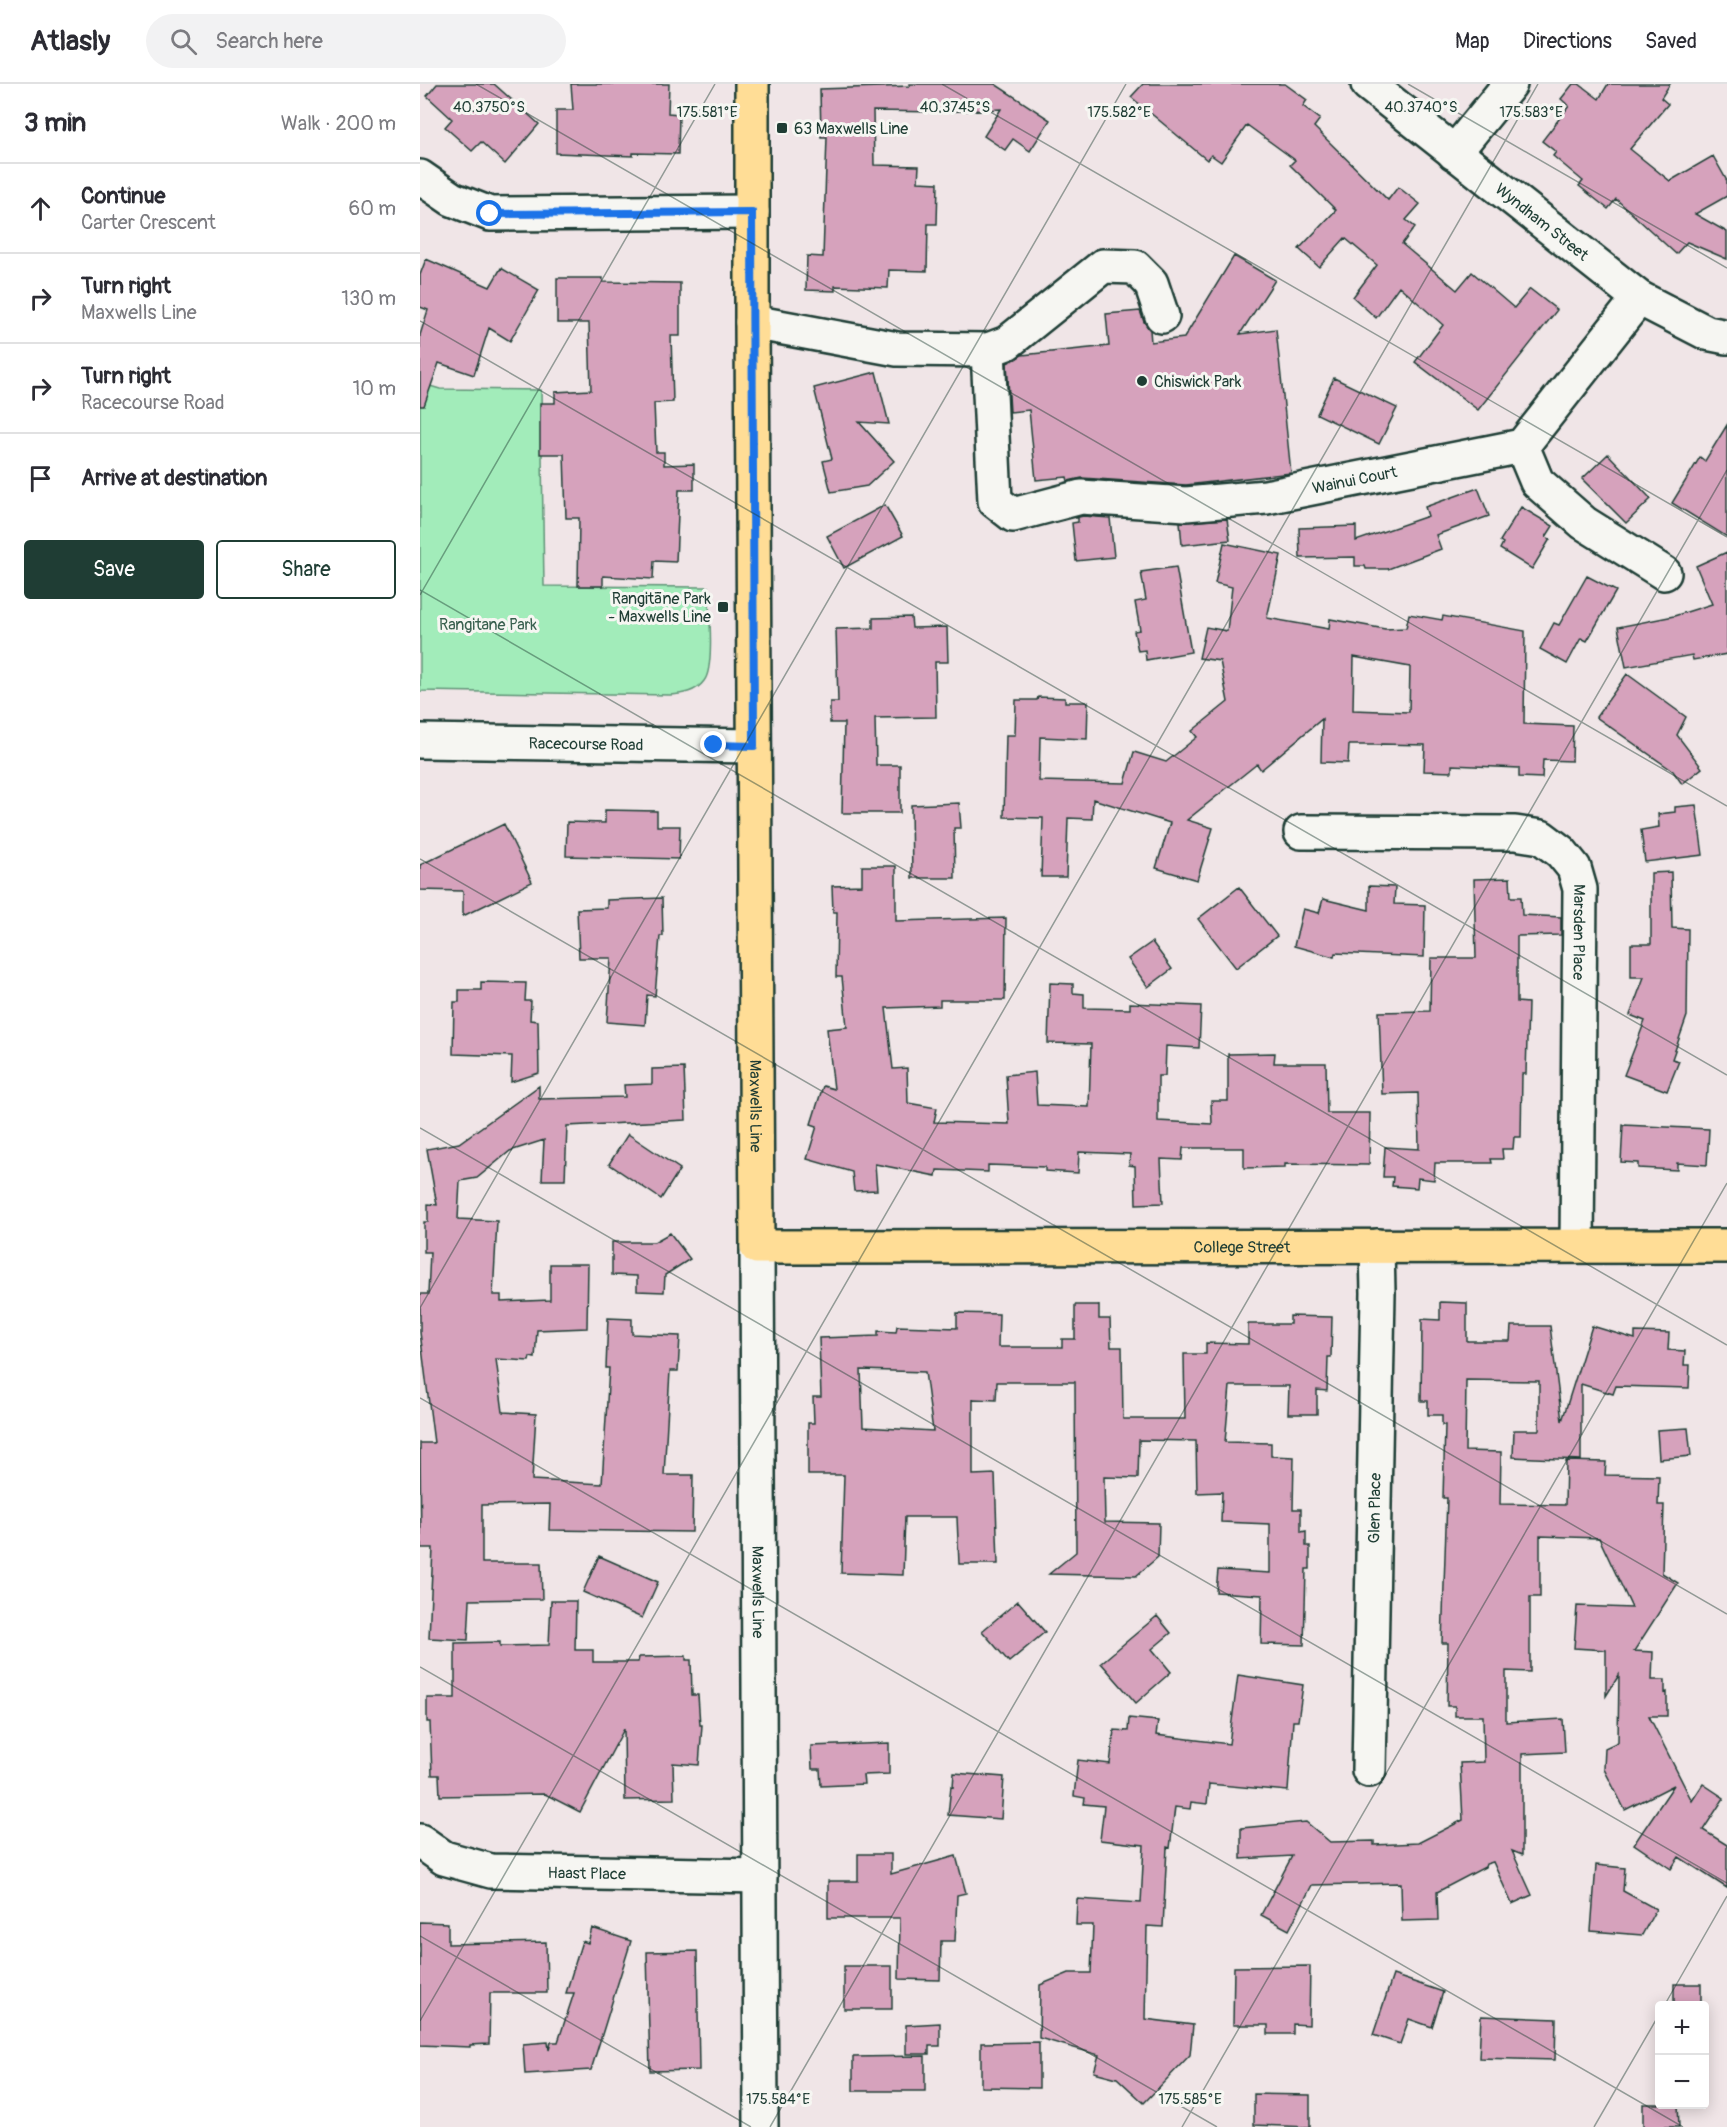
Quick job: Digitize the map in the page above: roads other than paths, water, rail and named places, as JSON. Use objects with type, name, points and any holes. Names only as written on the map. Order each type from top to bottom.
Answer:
[{"type":"main road","name":"Maxwells Line","points":[[752,84],[757,1247]]},
{"type":"main road","name":"College Street","points":[[757,1247],[1727,1246]]},
{"type":"street","name":"Wyndham Street","points":[[1368,84],[1639,298],[1707,333],[1727,337]]},
{"type":"street","points":[[1454,153],[1510,84]]},
{"type":"street","points":[[420,177],[452,199],[490,214],[752,212]]},
{"type":"street","points":[[752,322],[897,350],[988,350],[1007,343],[1103,266],[1135,267],[1151,283],[1162,316]]},
{"type":"street","points":[[1639,298],[1522,446],[1537,482],[1584,523],[1664,573]]},
{"type":"street","name":"Wainui Court","points":[[988,350],[995,501],[1013,515],[1081,497],[1186,504],[1266,497],[1522,446]]},
{"type":"street","name":"Racecourse Road","points":[[420,741],[754,746]]},
{"type":"street","name":"Marsden Place","points":[[1301,832],[1515,833],[1541,837],[1561,852],[1574,868],[1580,889],[1577,1246]]},
{"type":"street","name":"Glen Place","points":[[1369,1770],[1377,1246]]},
{"type":"street","name":"Maxwells Line","points":[[757,1247],[761,2127]]},
{"type":"street","name":"Haast Place","points":[[420,1841],[444,1858],[492,1870],[760,1876]]},
{"type":"place","name":"63 Maxwells Line","points":[[782,128]]},
{"type":"place","name":"Chiswick Park","points":[[1142,381]]},
{"type":"place","name":"Rangitāne Park - Maxwells Line","points":[[723,607]]},
{"type":"park label","name":"Rangitane Park","points":[[488,624]]}]
